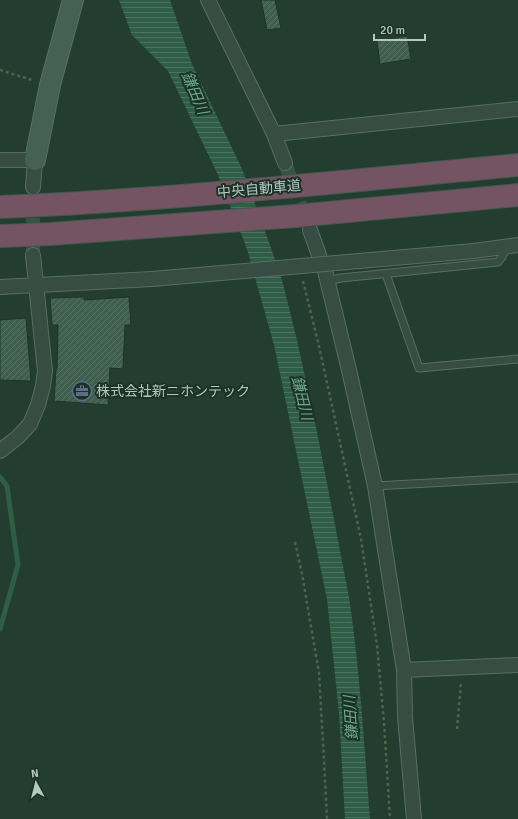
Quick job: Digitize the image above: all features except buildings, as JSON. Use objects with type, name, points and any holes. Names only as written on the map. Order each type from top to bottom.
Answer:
[{"type":"highway","name":"中央自動車道","points":[[0,207],[54,205],[196,195],[518,165]]},
{"type":"highway","name":"中央自動車道","points":[[0,236],[51,234],[203,222],[303,223],[518,195]]},
{"type":"street","points":[[33,187],[35,160],[50,85],[73,0]]},
{"type":"street","points":[[208,0],[274,134],[285,163]]},
{"type":"street","points":[[274,134],[518,109]]},
{"type":"street","points":[[0,160],[35,160]]},
{"type":"street","points":[[303,223],[319,256]]},
{"type":"street","points":[[0,287],[152,279],[474,251],[512,245]]},
{"type":"street","points":[[0,451],[18,437],[30,424],[38,405],[43,386],[45,371],[33,255]]},
{"type":"street","points":[[326,276],[350,370],[375,486],[404,670],[414,819]]},
{"type":"street","points":[[404,670],[518,665]]},
{"type":"lane","points":[[326,276],[341,278],[498,262],[512,245]]},
{"type":"lane","points":[[386,274],[419,368],[518,359]]},
{"type":"lane","points":[[375,486],[518,478]]},
{"type":"path","points":[[0,70],[50,85]]},
{"type":"path","points":[[303,280],[361,539],[377,645],[384,722],[390,819]]},
{"type":"path","points":[[295,542],[302,574],[318,673],[327,819]]},
{"type":"path","points":[[458,729],[462,668]]},
{"type":"water","name":"鎌田川","points":[[119,0],[170,0],[192,64],[242,169],[282,280],[317,432],[349,597],[359,680],[370,819],[345,819],[339,713],[327,599],[274,345],[247,249],[218,175],[168,71],[132,35]]},
{"type":"waterway","points":[[0,477],[7,486],[18,565],[0,629]]},
{"type":"tunnel","points":[[285,163],[307,223]]},
{"type":"tunnel","points":[[33,197],[33,255]]},
{"type":"place","name":"株式会社新ニホンテック","points":[[82,391]]}]
